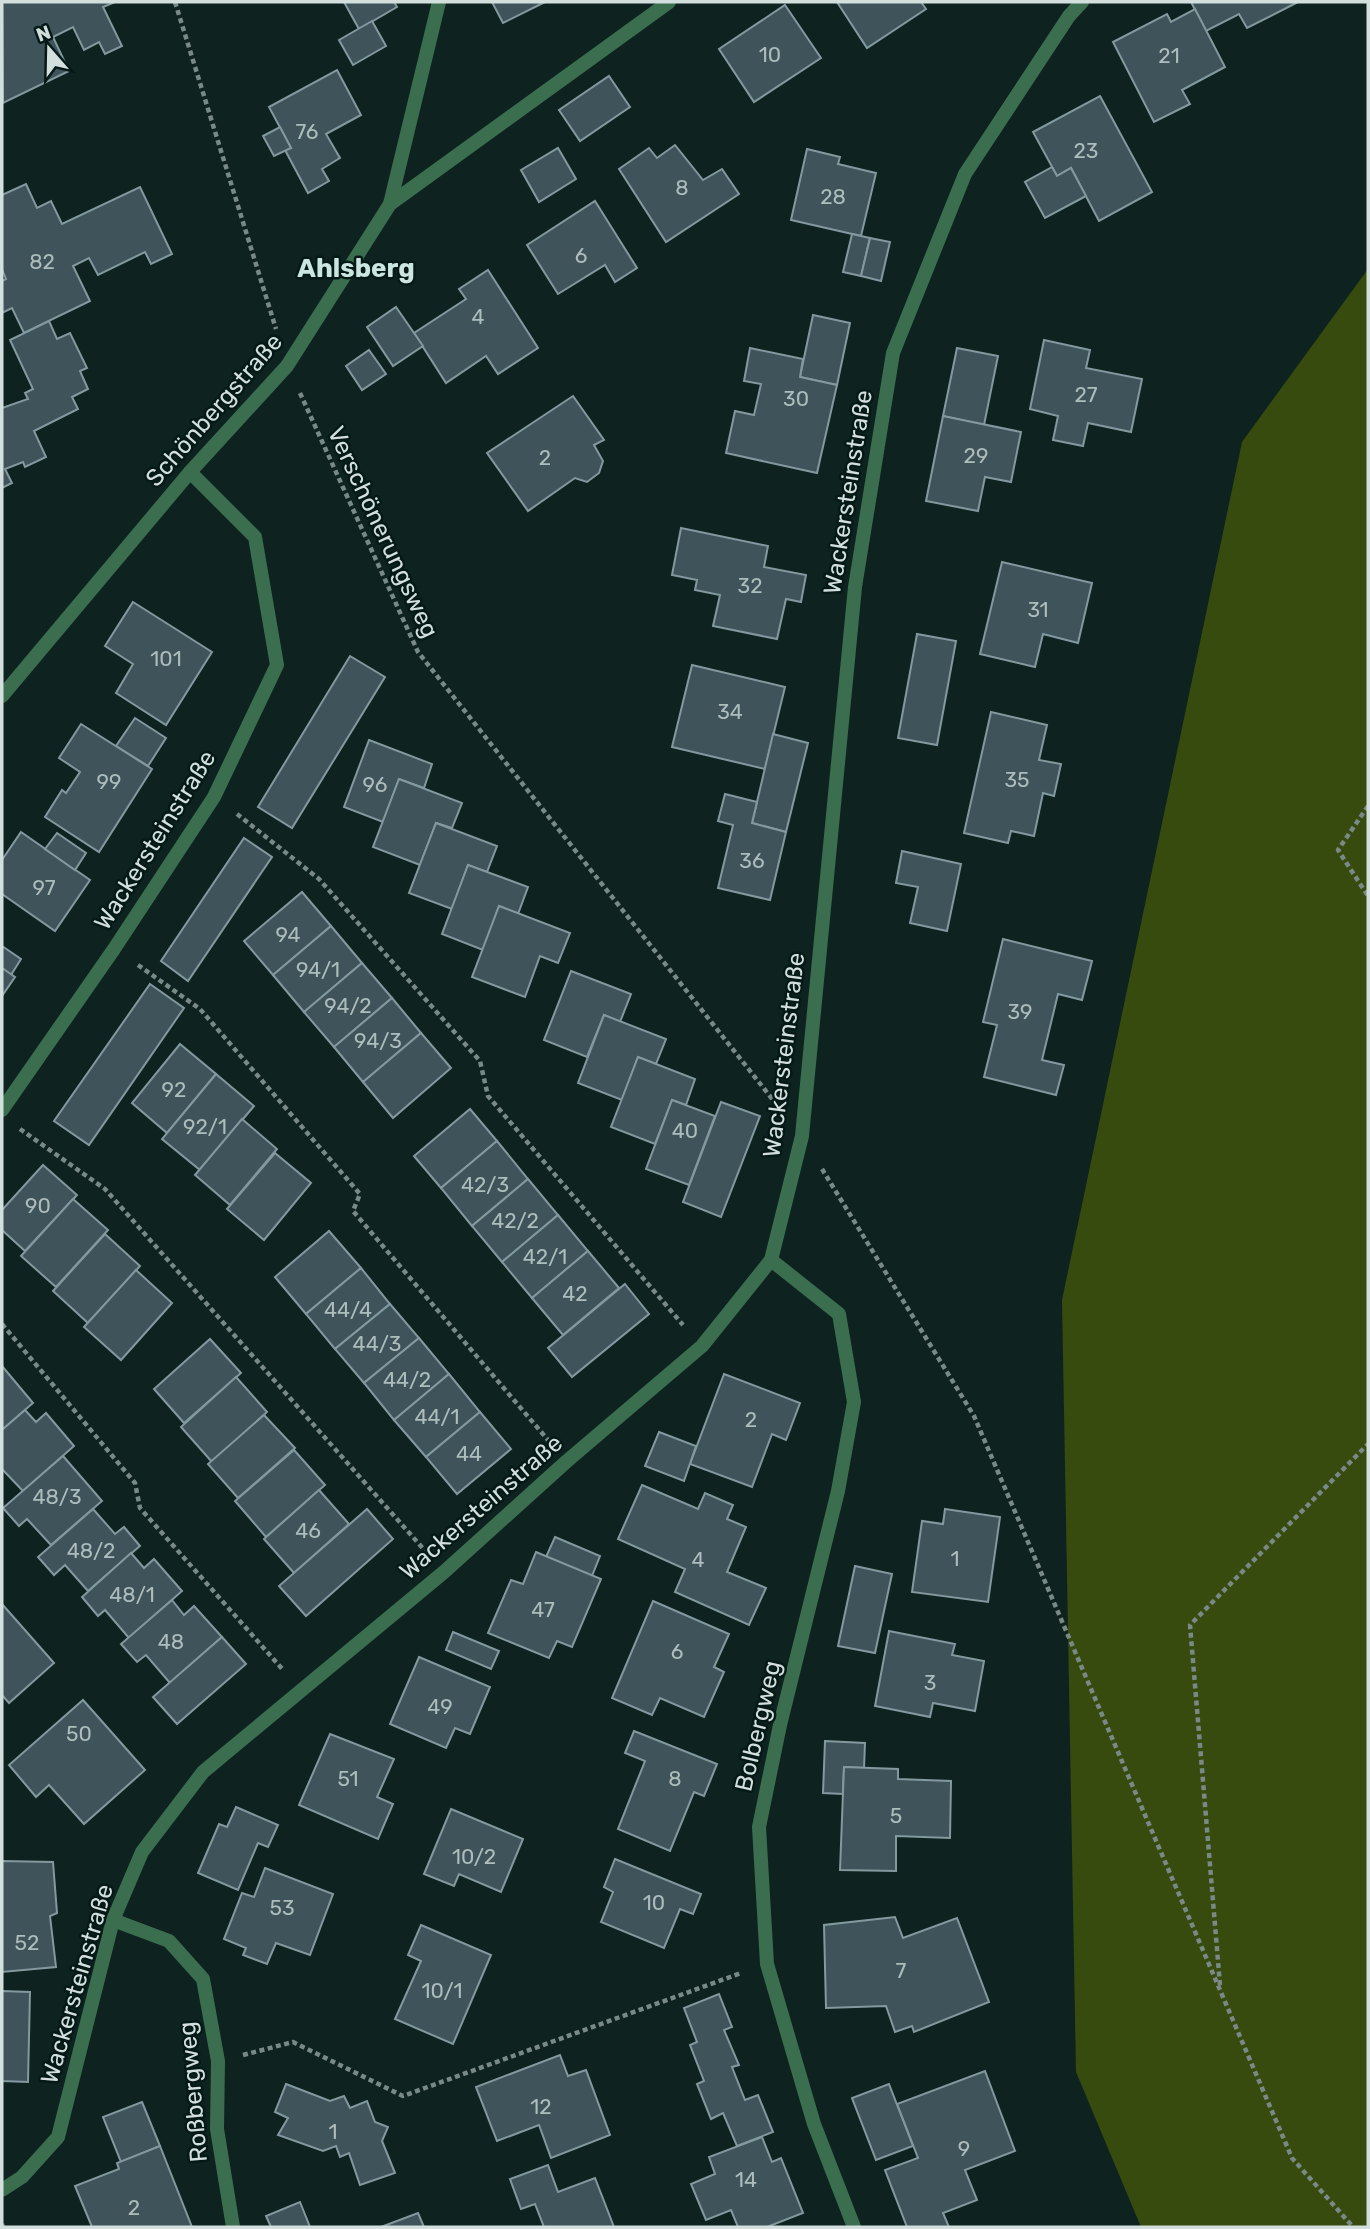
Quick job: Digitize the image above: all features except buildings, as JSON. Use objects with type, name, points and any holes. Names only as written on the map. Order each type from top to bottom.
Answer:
[{"type":"street","name":"Schönbergstraße","points":[[2,696],[190,472],[287,366],[390,204],[439,2]]},
{"type":"street","points":[[390,204],[669,2]]},
{"type":"street","name":"Wackersteinstraße","points":[[2,2190],[22,2178],[58,2137],[113,1920],[142,1852],[203,1772],[444,1572],[566,1461],[702,1346],[771,1260],[802,1136],[855,587],[893,354],[965,174],[1069,16],[1083,2]]},
{"type":"street","name":"Wackersteinstraße","points":[[2,1110],[114,949],[214,797],[277,665],[255,537],[190,472]]},
{"type":"street","name":"Bolbergweg","points":[[771,1260],[839,1314],[854,1402],[838,1491],[780,1725],[759,1827],[768,1964],[814,2124],[854,2227]]},
{"type":"street","name":"Roßbergweg","points":[[113,1920],[169,1941],[203,1979],[218,2061],[217,2129],[233,2227]]},
{"type":"path","name":"Verschönerungsweg","points":[[175,2],[287,366],[418,652],[802,1136],[974,1416],[1292,2158],[1353,2227]]},
{"type":"path","points":[[214,797],[318,879],[480,1061],[488,1096],[702,1346]]},
{"type":"path","points":[[1368,806],[1338,850],[1368,896]]},
{"type":"path","points":[[114,949],[200,1009],[360,1194],[353,1211],[566,1461]]},
{"type":"path","points":[[13,1125],[104,1189],[444,1572]]},
{"type":"path","points":[[2,1324],[135,1483],[141,1508],[302,1691]]},
{"type":"path","points":[[1220,1990],[1190,1625],[1368,1444]]},
{"type":"path","points":[[218,2061],[293,2042],[403,2096],[768,1964]]},
{"type":"green space","points":[[1368,269],[1368,2227],[1141,2227],[1076,2072],[1062,1300],[1242,442]]},
{"type":"district","name":"Ahlsberg","points":[[356,268]]}]
